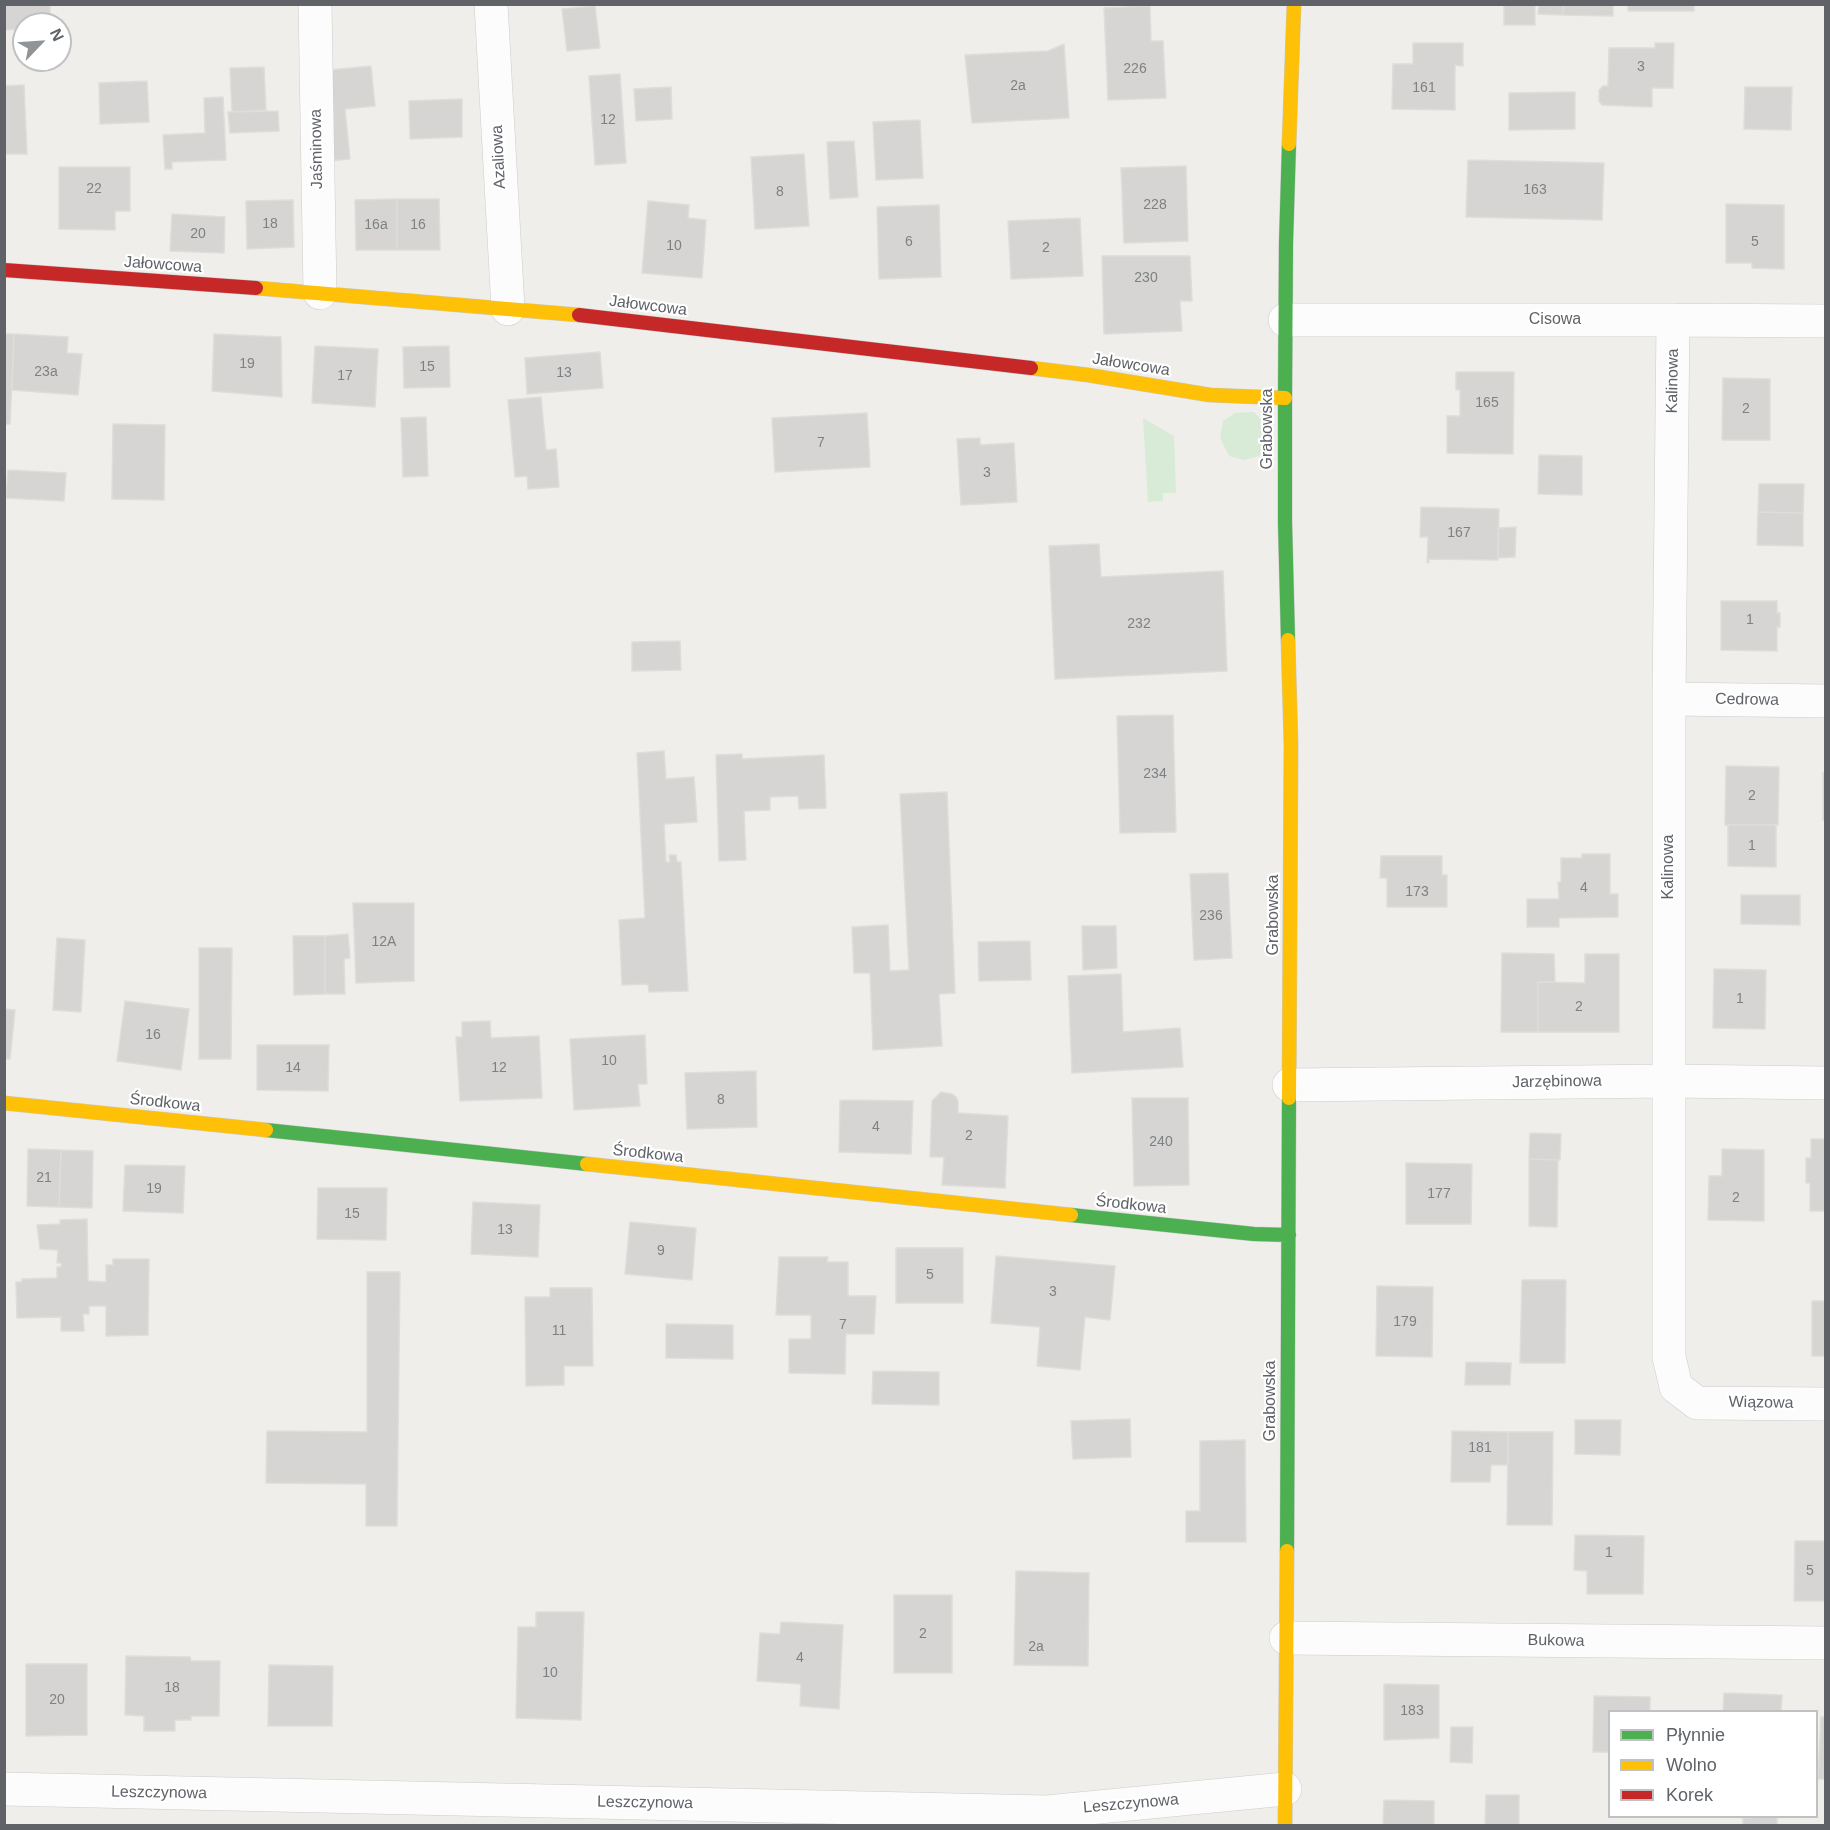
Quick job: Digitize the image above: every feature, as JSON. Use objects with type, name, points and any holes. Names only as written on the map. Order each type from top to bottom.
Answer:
[{"type":"street","name":"Jaśminowa","points":[[315,4],[320,293]]},
{"type":"street","name":"Azaliowa","points":[[490,4],[508,309]]},
{"type":"street","name":"Grabowska","points":[[1285,1826],[1291,745],[1285,522],[1285,320],[1294,4]]},
{"type":"street","name":"Jałowcowa","points":[[4,270],[320,293],[602,317],[1088,375],[1210,395],[1285,398]]},
{"type":"street","name":"Cisowa","points":[[1285,320],[1826,321]]},
{"type":"street","name":"Kalinowa","points":[[1673,320],[1669,699],[1669,1356],[1676,1387],[1697,1402]]},
{"type":"street","name":"Cedrowa","points":[[1669,699],[1826,700]]},
{"type":"street","name":"Jarzębinowa","points":[[1289,1085],[1670,1081],[1826,1083]]},
{"type":"street","name":"Środkowa","points":[[4,1103],[1242,1233],[1288,1235]]},
{"type":"street","name":"Wiązowa","points":[[1697,1402],[1826,1404]]},
{"type":"street","name":"Bukowa","points":[[1286,1638],[1826,1643]]},
{"type":"street","name":"Leszczynowa","points":[[4,1790],[1047,1812],[1285,1789]]},
{"type":"green space","points":[[1254,412],[1264,423],[1269,438],[1262,455],[1244,460],[1229,456],[1220,438],[1223,421],[1235,413]]},
{"type":"green space","points":[[1143,418],[1174,436],[1176,493],[1163,493],[1163,501],[1148,502]]},
{"type":"building","points":[[4,4],[50,4],[50,12],[12,12],[12,30],[4,30]]},
{"type":"building","points":[[1504,4],[1535,4],[1535,25],[1504,25]]},
{"type":"building","points":[[1539,4],[1563,4],[1563,15],[1538,14]]},
{"type":"building","points":[[1563,4],[1613,4],[1613,16],[1563,15]]},
{"type":"building","points":[[1628,4],[1694,4],[1694,11],[1628,11]]},
{"type":"building","points":[[595,6],[600,48],[567,51],[562,9]]},
{"type":"building","points":[[1150,6],[1151,41],[1163,41],[1166,98],[1108,100],[1104,8]]},
{"type":"building","points":[[1413,43],[1463,43],[1463,66],[1455,65],[1455,110],[1392,109],[1393,64],[1413,64]]},
{"type":"building","points":[[1655,43],[1674,43],[1673,88],[1652,88],[1652,107],[1602,105],[1599,101],[1599,90],[1603,86],[1608,86],[1609,48],[1655,48]]},
{"type":"building","points":[[1064,44],[1069,118],[972,123],[965,55],[1048,51]]},
{"type":"building","points":[[371,66],[375,106],[345,109],[350,159],[328,161],[319,71]]},
{"type":"building","points":[[264,67],[266,110],[232,112],[230,68]]},
{"type":"building","points":[[620,74],[626,163],[595,165],[589,76]]},
{"type":"building","points":[[147,81],[149,122],[100,124],[99,83]]},
{"type":"building","points":[[24,85],[27,154],[4,154],[4,86]]},
{"type":"building","points":[[671,87],[672,119],[636,121],[634,89]]},
{"type":"building","points":[[1745,87],[1792,87],[1791,130],[1744,129]]},
{"type":"building","points":[[1575,92],[1575,129],[1509,130],[1509,93]]},
{"type":"building","points":[[223,97],[226,160],[172,162],[172,169],[165,169],[163,135],[205,133],[204,98]]},
{"type":"building","points":[[462,99],[462,137],[410,139],[409,101]]},
{"type":"building","points":[[278,111],[279,131],[230,133],[228,112]]},
{"type":"building","points":[[920,120],[923,178],[876,180],[873,122]]},
{"type":"building","points":[[854,141],[858,197],[830,199],[827,142]]},
{"type":"building","points":[[804,154],[809,226],[755,229],[751,157]]},
{"type":"building","points":[[1468,160],[1604,163],[1602,220],[1466,217]]},
{"type":"building","points":[[1186,166],[1188,241],[1124,243],[1121,168]]},
{"type":"building","points":[[59,167],[130,167],[130,211],[115,211],[115,230],[59,229]]},
{"type":"building","points":[[397,199],[397,250],[356,250],[355,200]]},
{"type":"building","points":[[397,199],[439,199],[440,250],[397,250]]},
{"type":"building","points":[[293,200],[294,247],[247,249],[246,201]]},
{"type":"building","points":[[648,201],[689,205],[688,218],[706,220],[702,278],[642,273]]},
{"type":"building","points":[[1726,204],[1784,205],[1784,269],[1752,268],[1752,263],[1726,263]]},
{"type":"building","points":[[939,205],[941,277],[879,279],[877,207]]},
{"type":"building","points":[[172,214],[225,217],[224,253],[170,251]]},
{"type":"building","points":[[1080,218],[1083,276],[1011,279],[1008,221]]},
{"type":"building","points":[[1102,256],[1190,256],[1192,301],[1180,301],[1182,331],[1104,334]]},
{"type":"building","points":[[4,334],[14,334],[10,424],[4,424]]},
{"type":"building","points":[[14,334],[68,337],[67,353],[82,354],[78,395],[12,390]]},
{"type":"building","points":[[214,334],[281,337],[282,397],[212,391]]},
{"type":"building","points":[[315,346],[378,349],[375,407],[312,403]]},
{"type":"building","points":[[449,346],[450,387],[404,388],[403,347]]},
{"type":"building","points":[[600,352],[603,388],[527,394],[525,358]]},
{"type":"building","points":[[1456,372],[1514,372],[1513,454],[1447,453],[1447,416],[1460,416],[1460,390],[1456,390]]},
{"type":"building","points":[[1723,378],[1770,379],[1770,440],[1722,440]]},
{"type":"building","points":[[541,397],[546,450],[556,449],[559,487],[528,489],[527,476],[515,477],[508,400]]},
{"type":"building","points":[[867,413],[870,467],[775,472],[772,418]]},
{"type":"building","points":[[426,417],[428,476],[403,477],[401,418]]},
{"type":"building","points":[[113,424],[165,425],[164,500],[112,499]]},
{"type":"building","points":[[980,438],[980,445],[1014,443],[1017,502],[961,505],[957,439]]},
{"type":"building","points":[[1539,455],[1582,456],[1582,495],[1538,494]]},
{"type":"building","points":[[8,470],[66,473],[64,501],[6,498]]},
{"type":"building","points":[[1759,484],[1804,484],[1803,513],[1758,512]]},
{"type":"building","points":[[1421,507],[1499,509],[1498,560],[1429,559],[1429,563],[1427,562],[1428,537],[1420,537]]},
{"type":"building","points":[[1758,512],[1803,513],[1803,546],[1757,545]]},
{"type":"building","points":[[1516,527],[1515,557],[1498,558],[1498,528]]},
{"type":"building","points":[[1099,544],[1101,577],[1223,571],[1227,671],[1055,679],[1049,546]]},
{"type":"building","points":[[1721,601],[1777,601],[1780,627],[1777,627],[1777,651],[1721,650]]},
{"type":"building","points":[[680,641],[681,670],[632,671],[632,642]]},
{"type":"building","points":[[1173,715],[1176,832],[1120,833],[1117,716]]},
{"type":"building","points":[[664,751],[666,779],[694,777],[697,822],[664,824],[666,862],[670,862],[669,855],[676,855],[677,862],[681,862],[688,991],[649,992],[648,984],[622,985],[619,920],[645,918],[637,753]]},
{"type":"building","points":[[742,754],[742,759],[824,755],[826,808],[799,809],[798,796],[770,797],[770,810],[744,811],[746,860],[719,861],[716,755]]},
{"type":"building","points":[[1726,766],[1779,767],[1778,825],[1725,825]]},
{"type":"building","points":[[1823,773],[1826,773],[1826,820],[1823,820]]},
{"type":"building","points":[[947,792],[955,993],[939,994],[942,1046],[873,1050],[870,973],[854,973],[852,927],[888,925],[890,971],[909,970],[900,794]]},
{"type":"building","points":[[1728,825],[1776,825],[1776,867],[1728,866]]},
{"type":"building","points":[[1582,854],[1610,854],[1610,894],[1618,894],[1618,917],[1559,918],[1559,927],[1527,927],[1527,899],[1559,899],[1558,882],[1561,882],[1561,858],[1582,858]]},
{"type":"building","points":[[1381,856],[1442,856],[1442,875],[1447,875],[1447,907],[1387,907],[1387,878],[1380,878]]},
{"type":"building","points":[[1228,873],[1232,958],[1194,960],[1190,874]]},
{"type":"building","points":[[1741,895],[1800,895],[1800,925],[1741,924]]},
{"type":"building","points":[[353,903],[414,903],[414,981],[356,983]]},
{"type":"building","points":[[1082,926],[1116,926],[1117,968],[1083,970]]},
{"type":"building","points":[[348,934],[350,958],[344,959],[345,994],[325,994],[325,936]]},
{"type":"building","points":[[293,936],[325,936],[325,994],[294,995]]},
{"type":"building","points":[[57,938],[85,940],[81,1012],[53,1010]]},
{"type":"building","points":[[1030,941],[1031,980],[979,981],[978,942]]},
{"type":"building","points":[[199,948],[232,948],[231,1059],[199,1059]]},
{"type":"building","points":[[1502,953],[1554,954],[1555,982],[1538,982],[1538,1032],[1501,1032]]},
{"type":"building","points":[[1585,954],[1619,954],[1619,1032],[1538,1032],[1538,982],[1585,983]]},
{"type":"building","points":[[1714,969],[1766,970],[1765,1029],[1713,1028]]},
{"type":"building","points":[[1121,974],[1123,1032],[1180,1028],[1183,1067],[1072,1073],[1068,976]]},
{"type":"building","points":[[125,1001],[189,1009],[181,1070],[117,1061]]},
{"type":"building","points":[[4,1009],[15,1010],[10,1059],[4,1059]]},
{"type":"building","points":[[490,1021],[491,1038],[539,1036],[542,1098],[460,1101],[456,1037],[462,1037],[462,1022]]},
{"type":"building","points":[[645,1035],[647,1084],[638,1084],[640,1106],[574,1110],[570,1039]]},
{"type":"building","points":[[257,1045],[329,1045],[328,1091],[257,1090]]},
{"type":"building","points":[[756,1071],[757,1127],[687,1129],[685,1073]]},
{"type":"building","points":[[941,1092],[956,1097],[958,1113],[1008,1116],[1005,1188],[942,1185],[944,1157],[930,1157],[932,1101]]},
{"type":"building","points":[[1132,1098],[1188,1098],[1189,1185],[1134,1186]]},
{"type":"building","points":[[840,1100],[913,1101],[911,1154],[839,1152]]},
{"type":"building","points":[[1530,1133],[1561,1134],[1560,1160],[1529,1159]]},
{"type":"building","points":[[1811,1139],[1826,1139],[1826,1211],[1810,1211],[1810,1183],[1806,1183],[1806,1158],[1811,1158]]},
{"type":"building","points":[[28,1149],[61,1150],[59,1207],[27,1206]]},
{"type":"building","points":[[1722,1149],[1764,1150],[1764,1221],[1708,1220],[1709,1176],[1722,1176]]},
{"type":"building","points":[[61,1150],[93,1151],[92,1208],[59,1207]]},
{"type":"building","points":[[1529,1159],[1558,1160],[1557,1227],[1529,1226]]},
{"type":"building","points":[[1406,1163],[1472,1164],[1471,1224],[1406,1224]]},
{"type":"building","points":[[125,1165],[185,1166],[183,1213],[123,1211]]},
{"type":"building","points":[[318,1188],[387,1188],[386,1240],[317,1239]]},
{"type":"building","points":[[473,1202],[540,1205],[538,1257],[471,1254]]},
{"type":"building","points":[[87,1219],[88,1281],[106,1282],[106,1265],[113,1265],[113,1259],[149,1259],[148,1335],[106,1336],[106,1306],[89,1306],[89,1314],[83,1314],[84,1331],[61,1331],[61,1317],[17,1318],[16,1282],[22,1282],[22,1279],[57,1278],[57,1267],[61,1267],[61,1263],[57,1263],[58,1250],[40,1249],[37,1225],[60,1224],[60,1220]]},
{"type":"building","points":[[630,1222],[696,1228],[692,1280],[625,1274]]},
{"type":"building","points":[[896,1248],[963,1248],[963,1303],[896,1303]]},
{"type":"building","points":[[996,1256],[1115,1266],[1110,1320],[1085,1317],[1080,1370],[1037,1366],[1040,1327],[991,1323]]},
{"type":"building","points":[[779,1257],[828,1257],[827,1262],[848,1262],[848,1296],[876,1296],[874,1334],[846,1334],[845,1374],[789,1373],[789,1339],[811,1339],[811,1315],[776,1315]]},
{"type":"building","points":[[367,1272],[400,1272],[397,1526],[366,1526],[366,1484],[266,1483],[267,1431],[367,1432]]},
{"type":"building","points":[[1522,1280],[1566,1280],[1565,1363],[1520,1363]]},
{"type":"building","points":[[1377,1286],[1433,1287],[1432,1357],[1376,1356]]},
{"type":"building","points":[[550,1288],[592,1288],[593,1366],[564,1366],[564,1385],[526,1386],[525,1297],[550,1297]]},
{"type":"building","points":[[1812,1301],[1826,1301],[1826,1356],[1812,1356]]},
{"type":"building","points":[[666,1324],[733,1325],[733,1359],[666,1358]]},
{"type":"building","points":[[1466,1362],[1511,1363],[1510,1385],[1465,1385]]},
{"type":"building","points":[[873,1371],[939,1372],[939,1405],[872,1404]]},
{"type":"building","points":[[1130,1419],[1131,1457],[1073,1459],[1071,1421]]},
{"type":"building","points":[[1575,1420],[1621,1420],[1620,1455],[1575,1454]]},
{"type":"building","points":[[1452,1431],[1508,1432],[1508,1465],[1491,1465],[1490,1482],[1451,1482]]},
{"type":"building","points":[[1508,1432],[1553,1432],[1552,1525],[1507,1525]]},
{"type":"building","points":[[1245,1440],[1246,1542],[1186,1542],[1186,1511],[1200,1511],[1200,1441]]},
{"type":"building","points":[[1575,1535],[1644,1536],[1643,1594],[1587,1594],[1587,1571],[1574,1570]]},
{"type":"building","points":[[1795,1541],[1826,1541],[1826,1601],[1794,1601]]},
{"type":"building","points":[[1016,1571],[1089,1573],[1088,1666],[1014,1665]]},
{"type":"building","points":[[894,1595],[952,1595],[952,1673],[894,1673]]},
{"type":"building","points":[[536,1612],[584,1612],[581,1720],[516,1718],[518,1627],[536,1627]]},
{"type":"building","points":[[781,1622],[843,1625],[839,1709],[800,1706],[801,1684],[757,1681],[760,1633],[780,1634]]},
{"type":"building","points":[[126,1656],[190,1657],[191,1661],[220,1661],[219,1716],[191,1716],[191,1720],[175,1720],[175,1731],[144,1731],[144,1716],[125,1715]]},
{"type":"building","points":[[26,1664],[87,1664],[87,1735],[26,1736]]},
{"type":"building","points":[[269,1665],[333,1666],[332,1726],[268,1726]]},
{"type":"building","points":[[1384,1684],[1439,1685],[1439,1738],[1384,1740]]},
{"type":"building","points":[[1724,1693],[1782,1695],[1781,1710],[1723,1710]]},
{"type":"building","points":[[1594,1696],[1650,1697],[1650,1710],[1608,1710],[1608,1752],[1593,1752]]},
{"type":"building","points":[[1821,1717],[1826,1717],[1826,1779],[1818,1779]]},
{"type":"building","points":[[1451,1727],[1473,1727],[1472,1763],[1450,1762]]},
{"type":"building","points":[[1486,1795],[1519,1795],[1519,1826],[1485,1826]]},
{"type":"building","points":[[1384,1800],[1434,1801],[1434,1826],[1383,1826]]},
{"type":"building","points":[[1743,1818],[1777,1818],[1777,1826],[1743,1826]]},
{"type":"traffic: fast","points":[[1288,640],[1285,398],[1289,144]]},
{"type":"traffic: fast","points":[[1287,1551],[1289,1098]]},
{"type":"traffic: fast","points":[[266,1130],[587,1164]]},
{"type":"traffic: fast","points":[[1071,1215],[1254,1234],[1289,1235]]},
{"type":"traffic: slow","points":[[1289,144],[1294,4]]},
{"type":"traffic: slow","points":[[256,288],[579,315]]},
{"type":"traffic: slow","points":[[1031,368],[1210,395],[1285,398]]},
{"type":"traffic: slow","points":[[1288,640],[1291,745],[1289,1098]]},
{"type":"traffic: slow","points":[[4,1103],[266,1130]]},
{"type":"traffic: slow","points":[[587,1164],[1071,1215]]},
{"type":"traffic: slow","points":[[1285,1826],[1287,1551]]},
{"type":"traffic: jam","points":[[4,270],[256,288]]},
{"type":"traffic: jam","points":[[579,315],[1031,368]]}]
